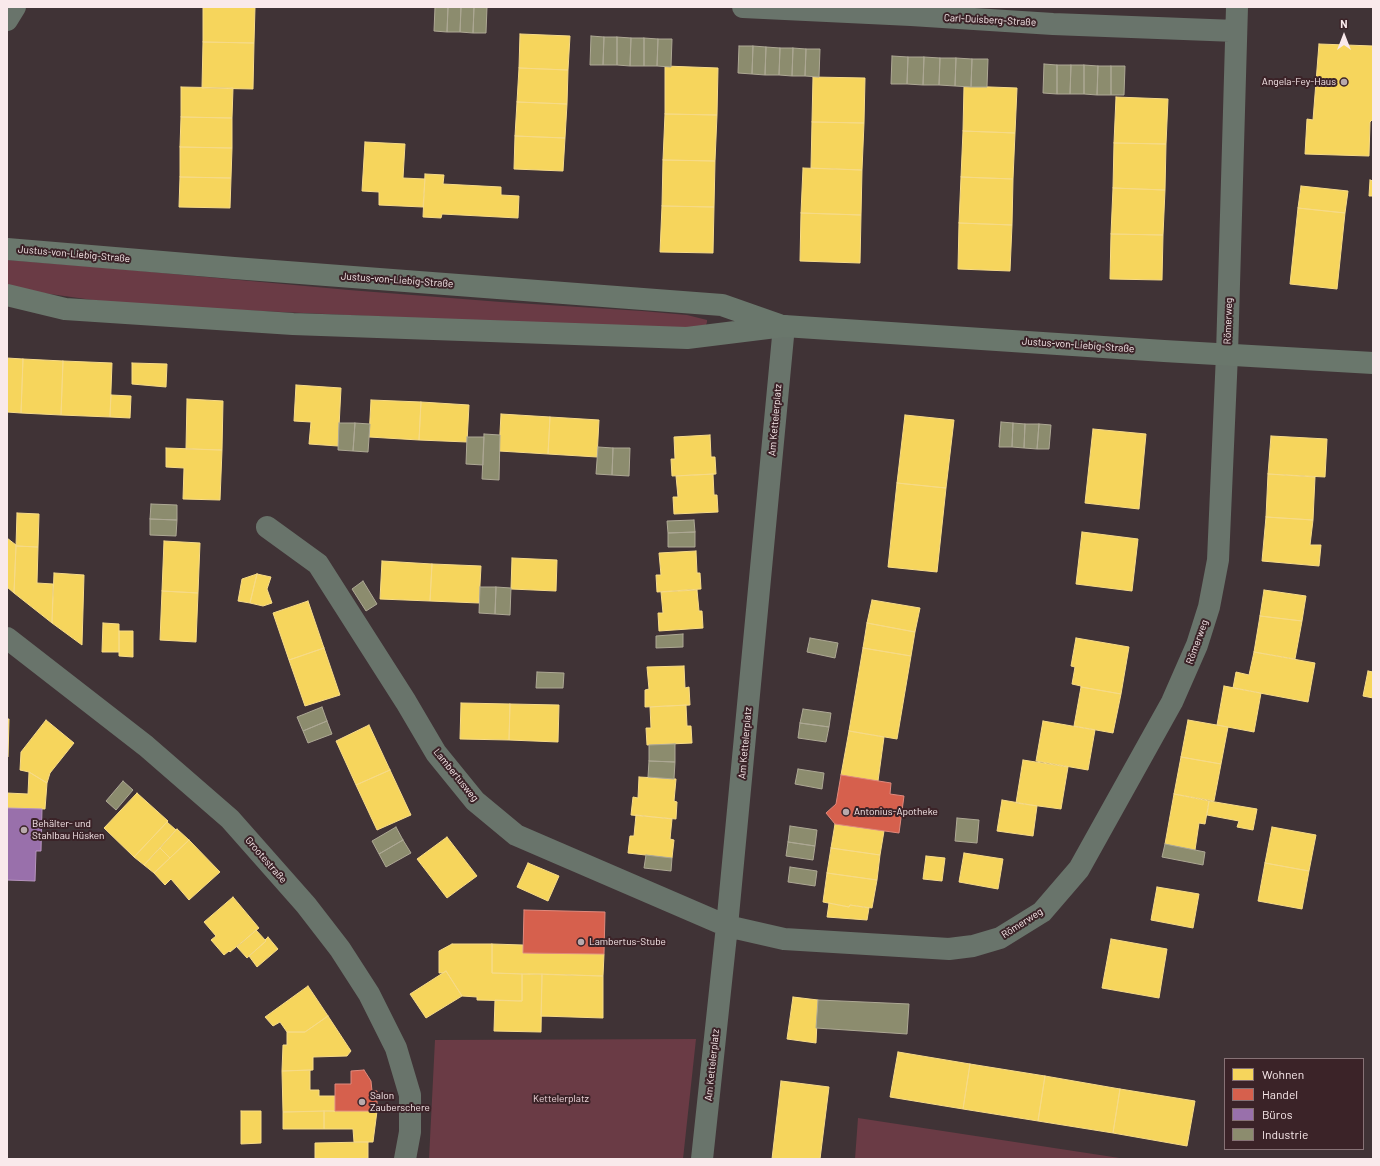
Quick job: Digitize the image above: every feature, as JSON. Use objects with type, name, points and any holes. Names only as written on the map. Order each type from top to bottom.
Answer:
[{"type":"main road","name":"Justus-von-Liebig-Straße","points":[[7,249],[234,268],[722,305],[784,326]]},
{"type":"main road","name":"Justus-von-Liebig-Straße","points":[[7,295],[66,309],[293,324],[687,338],[784,326],[1373,362]]},
{"type":"street","points":[[7,20],[15,7]]},
{"type":"street","name":"Carl-Duisberg-Straße","points":[[743,7],[1053,24],[1236,31]]},
{"type":"street","name":"Römerweg","points":[[727,926],[784,939],[949,949],[973,946],[1000,938],[1042,912],[1075,874],[1172,702],[1197,646],[1209,607],[1218,560],[1227,354],[1237,7]]},
{"type":"street","name":"Am Kettelerplatz","points":[[702,1159],[727,926],[784,326]]},
{"type":"street","name":"Lambertusweg","points":[[267,527],[318,564],[406,702],[436,753],[475,801],[516,835],[727,926]]},
{"type":"street","name":"Grootestraße","points":[[7,638],[146,746],[230,819],[306,905],[340,949],[369,994],[396,1048],[410,1095],[410,1132],[405,1159]]},
{"type":"green space","points":[[7,260],[349,290],[642,311],[687,315],[707,320],[707,322],[702,328],[585,326],[195,308],[100,301],[7,288]]},
{"type":"green space","name":"Kettelerplatz","points":[[696,1039],[683,1159],[429,1159],[435,1040]]},
{"type":"green space","points":[[858,1118],[1126,1159],[855,1159]]},
{"type":"building: Wohnen","points":[[203,7],[255,7],[254,43],[203,42]]},
{"type":"building: Wohnen","points":[[520,34],[570,36],[568,70],[519,68]]},
{"type":"building: Wohnen","points":[[203,42],[254,43],[253,89],[202,88]]},
{"type":"building: Wohnen","name":"Angela-Fey-Haus","points":[[1319,44],[1373,46],[1373,119],[1370,122],[1369,156],[1305,154],[1307,119],[1313,120]]},
{"type":"building: Wohnen","points":[[665,66],[718,68],[717,115],[665,114]]},
{"type":"building: Wohnen","points":[[519,68],[568,70],[567,104],[517,102]]},
{"type":"building: Wohnen","points":[[813,77],[865,78],[864,123],[812,122]]},
{"type":"building: Wohnen","points":[[964,86],[1017,88],[1015,133],[963,131]]},
{"type":"building: Wohnen","points":[[181,87],[233,88],[232,118],[181,117]]},
{"type":"building: Wohnen","points":[[1116,97],[1168,99],[1166,144],[1114,143]]},
{"type":"building: Wohnen","points":[[517,102],[567,104],[565,138],[515,136]]},
{"type":"building: Wohnen","points":[[665,114],[717,115],[715,161],[663,160]]},
{"type":"building: Wohnen","points":[[181,117],[232,118],[232,148],[180,147]]},
{"type":"building: Wohnen","points":[[812,122],[864,123],[862,170],[811,168]]},
{"type":"building: Wohnen","points":[[963,131],[1015,133],[1013,179],[961,177]]},
{"type":"building: Wohnen","points":[[515,136],[565,138],[563,171],[514,169]]},
{"type":"building: Wohnen","points":[[365,142],[405,144],[403,178],[425,179],[423,207],[379,205],[379,192],[362,191]]},
{"type":"building: Wohnen","points":[[1114,143],[1166,144],[1165,190],[1113,188]]},
{"type":"building: Wohnen","points":[[180,147],[232,148],[231,178],[180,177]]},
{"type":"building: Wohnen","points":[[663,160],[715,161],[714,207],[662,206]]},
{"type":"building: Wohnen","points":[[803,168],[862,170],[861,215],[801,213]]},
{"type":"building: Wohnen","points":[[425,174],[444,175],[443,184],[501,187],[501,195],[519,196],[518,218],[442,214],[441,218],[423,217]]},
{"type":"building: Wohnen","points":[[180,177],[231,178],[230,208],[179,207]]},
{"type":"building: Wohnen","points":[[961,177],[1013,179],[1012,225],[959,223]]},
{"type":"building: Wohnen","points":[[1370,180],[1373,181],[1373,196],[1369,196]]},
{"type":"building: Wohnen","points":[[1301,186],[1348,191],[1345,213],[1298,208]]},
{"type":"building: Wohnen","points":[[1113,188],[1165,190],[1163,235],[1111,234]]},
{"type":"building: Wohnen","points":[[662,206],[714,207],[713,253],[660,252]]},
{"type":"building: Wohnen","points":[[1298,208],[1345,213],[1337,289],[1290,284]]},
{"type":"building: Wohnen","points":[[801,213],[861,215],[860,263],[800,261]]},
{"type":"building: Wohnen","points":[[959,223],[1012,225],[1010,271],[958,269]]},
{"type":"building: Wohnen","points":[[1111,234],[1163,235],[1162,280],[1110,279]]},
{"type":"building: Wohnen","points":[[7,358],[23,359],[21,413],[7,412]]},
{"type":"building: Wohnen","points":[[23,359],[63,361],[61,415],[21,413]]},
{"type":"building: Wohnen","points":[[63,361],[112,363],[110,417],[61,415]]},
{"type":"building: Wohnen","points":[[132,363],[167,364],[166,387],[132,384]]},
{"type":"building: Wohnen","points":[[296,385],[341,388],[338,446],[309,444],[311,422],[294,421]]},
{"type":"building: Wohnen","points":[[111,395],[131,396],[130,418],[110,417]]},
{"type":"building: Wohnen","points":[[187,399],[223,401],[222,450],[186,449]]},
{"type":"building: Wohnen","points":[[371,400],[421,402],[419,440],[369,437]]},
{"type":"building: Wohnen","points":[[421,402],[469,405],[467,442],[419,440]]},
{"type":"building: Wohnen","points":[[501,414],[550,417],[548,454],[499,451]]},
{"type":"building: Wohnen","points":[[905,415],[954,420],[946,488],[897,483]]},
{"type":"building: Wohnen","points":[[550,417],[599,420],[597,457],[548,454]]},
{"type":"building: Wohnen","points":[[1093,429],[1146,434],[1139,509],[1085,503]]},
{"type":"building: Wohnen","points":[[710,435],[711,457],[715,457],[716,474],[672,476],[671,459],[675,459],[674,437]]},
{"type":"building: Wohnen","points":[[1271,436],[1327,439],[1325,477],[1268,474]]},
{"type":"building: Wohnen","points":[[166,448],[222,450],[220,500],[183,499],[184,468],[166,467]]},
{"type":"building: Wohnen","points":[[713,474],[714,495],[717,495],[718,512],[674,514],[673,497],[678,497],[676,476]]},
{"type":"building: Wohnen","points":[[1268,474],[1315,477],[1313,520],[1266,517]]},
{"type":"building: Wohnen","points":[[897,483],[946,488],[937,572],[888,567]]},
{"type":"building: Wohnen","points":[[17,513],[39,514],[38,547],[16,546]]},
{"type":"building: Wohnen","points":[[1266,517],[1313,520],[1310,545],[1321,545],[1319,566],[1262,561]]},
{"type":"building: Wohnen","points":[[1082,532],[1138,539],[1132,591],[1076,584]]},
{"type":"building: Wohnen","points":[[7,538],[16,545],[14,593],[7,587]]},
{"type":"building: Wohnen","points":[[164,541],[200,543],[198,593],[162,591]]},
{"type":"building: Wohnen","points":[[16,546],[38,547],[37,583],[53,584],[52,623],[14,593]]},
{"type":"building: Wohnen","points":[[696,551],[697,573],[700,573],[701,589],[657,592],[656,575],[661,575],[659,553]]},
{"type":"building: Wohnen","points":[[512,558],[557,560],[556,591],[511,589]]},
{"type":"building: Wohnen","points":[[382,561],[432,564],[430,601],[380,599]]},
{"type":"building: Wohnen","points":[[432,564],[481,566],[479,603],[430,601]]},
{"type":"building: Wohnen","points":[[54,573],[84,575],[82,645],[52,623]]},
{"type":"building: Wohnen","points":[[257,574],[250,603],[238,601],[242,579]]},
{"type":"building: Wohnen","points":[[257,574],[271,577],[267,589],[272,603],[263,606],[250,603]]},
{"type":"building: Wohnen","points":[[697,590],[699,611],[702,611],[703,628],[659,631],[658,613],[663,613],[661,592]]},
{"type":"building: Wohnen","points":[[1264,590],[1306,596],[1302,621],[1260,616]]},
{"type":"building: Wohnen","points":[[162,591],[198,593],[196,642],[160,640]]},
{"type":"building: Wohnen","points":[[872,600],[920,608],[915,632],[867,623]]},
{"type":"building: Wohnen","points":[[308,601],[324,648],[289,660],[273,613]]},
{"type":"building: Wohnen","points":[[1260,616],[1302,621],[1295,659],[1254,652]]},
{"type":"building: Wohnen","points":[[103,623],[119,624],[119,652],[102,652]]},
{"type":"building: Wohnen","points":[[867,623],[915,632],[911,656],[863,648]]},
{"type":"building: Wohnen","points":[[119,631],[133,631],[133,657],[119,656]]},
{"type":"building: Wohnen","points":[[1076,638],[1129,647],[1121,694],[1072,684],[1075,667],[1071,666]]},
{"type":"building: Wohnen","points":[[324,648],[340,695],[305,706],[289,660]]},
{"type":"building: Wohnen","points":[[863,648],[911,656],[897,739],[849,731]]},
{"type":"building: Wohnen","points":[[1254,652],[1315,663],[1308,702],[1233,688],[1236,672],[1249,675]]},
{"type":"building: Wohnen","points":[[684,666],[685,688],[689,687],[690,705],[645,707],[645,690],[649,689],[647,667]]},
{"type":"building: Wohnen","points":[[1368,671],[1373,672],[1373,698],[1363,696]]},
{"type":"building: Wohnen","points":[[1224,686],[1261,693],[1254,732],[1217,725]]},
{"type":"building: Wohnen","points":[[1081,687],[1121,694],[1113,733],[1074,726]]},
{"type":"building: Wohnen","points":[[461,703],[510,704],[509,740],[460,739]]},
{"type":"building: Wohnen","points":[[510,704],[559,705],[558,742],[509,740]]},
{"type":"building: Wohnen","points":[[686,705],[687,726],[691,726],[692,743],[647,745],[646,728],[651,728],[650,707]]},
{"type":"building: Wohnen","points":[[7,719],[9,719],[8,757],[7,757]]},
{"type":"building: Wohnen","points":[[46,720],[74,743],[50,773],[47,783],[29,772],[20,770],[21,752]]},
{"type":"building: Wohnen","points":[[1188,720],[1228,727],[1221,764],[1181,757]]},
{"type":"building: Wohnen","points":[[1043,721],[1095,730],[1088,770],[1036,761]]},
{"type":"building: Wohnen","points":[[369,725],[390,770],[356,785],[336,741]]},
{"type":"building: Wohnen","points":[[849,731],[884,737],[878,781],[841,775]]},
{"type":"building: Wohnen","points":[[1181,757],[1221,764],[1214,801],[1174,794]]},
{"type":"building: Wohnen","points":[[1023,760],[1068,767],[1061,809],[1016,803]]},
{"type":"building: Wohnen","points":[[390,770],[411,815],[377,830],[356,785]]},
{"type":"building: Wohnen","points":[[29,772],[47,783],[45,809],[7,808],[7,793],[28,794]]},
{"type":"building: Wohnen","points":[[639,777],[676,779],[674,801],[677,802],[676,819],[631,815],[633,797],[638,798]]},
{"type":"building: Wohnen","points":[[137,793],[168,821],[134,857],[104,828]]},
{"type":"building: Wohnen","points":[[1174,794],[1209,801],[1205,824],[1199,823],[1195,850],[1165,844]]},
{"type":"building: Wohnen","points":[[1002,800],[1037,806],[1033,836],[997,831]]},
{"type":"building: Wohnen","points":[[1209,801],[1257,809],[1253,830],[1237,827],[1239,821],[1207,815]]},
{"type":"building: Wohnen","points":[[636,815],[672,819],[670,839],[674,840],[672,858],[628,853],[630,836],[634,836]]},
{"type":"building: Wohnen","points":[[167,822],[176,830],[144,865],[134,857]]},
{"type":"building: Wohnen","points":[[835,824],[884,831],[880,855],[831,848]]},
{"type":"building: Wohnen","points":[[1272,827],[1316,835],[1309,871],[1265,863]]},
{"type":"building: Wohnen","points":[[177,829],[189,840],[170,858],[160,848]]},
{"type":"building: Wohnen","points":[[447,837],[477,876],[447,898],[417,859]]},
{"type":"building: Wohnen","points":[[189,840],[220,872],[189,900],[171,879],[165,885],[154,873]]},
{"type":"building: Wohnen","points":[[160,848],[170,858],[154,873],[144,865]]},
{"type":"building: Wohnen","points":[[831,848],[880,855],[877,880],[827,873]]},
{"type":"building: Wohnen","points":[[964,853],[1003,859],[998,889],[959,882]]},
{"type":"building: Wohnen","points":[[926,856],[945,858],[942,881],[923,879]]},
{"type":"building: Wohnen","points":[[528,863],[559,876],[548,901],[517,887]]},
{"type":"building: Wohnen","points":[[1265,863],[1309,871],[1302,909],[1258,901]]},
{"type":"building: Wohnen","points":[[827,873],[877,880],[872,908],[850,905],[849,907],[823,902]]},
{"type":"building: Wohnen","points":[[1157,887],[1199,894],[1193,928],[1151,920]]},
{"type":"building: Wohnen","points":[[233,897],[259,928],[230,952],[229,951],[224,955],[211,940],[216,936],[204,922]]},
{"type":"building: Wohnen","points":[[829,903],[849,907],[850,905],[869,908],[867,920],[827,917]]},
{"type":"building: Wohnen","points":[[256,930],[266,941],[247,958],[237,947]]},
{"type":"building: Wohnen","points":[[268,937],[278,949],[257,967],[249,956],[266,941],[265,940]]},
{"type":"building: Wohnen","points":[[1111,939],[1167,949],[1159,998],[1102,988]]},
{"type":"building: Wohnen","points":[[452,944],[492,944],[492,973],[522,974],[522,1001],[477,1000],[477,997],[462,996],[446,971],[439,973],[439,951]]},
{"type":"building: Wohnen","points":[[492,944],[523,945],[523,953],[604,954],[603,976],[492,973]]},
{"type":"building: Wohnen","points":[[446,971],[462,996],[426,1018],[410,994]]},
{"type":"building: Wohnen","points":[[522,974],[542,974],[541,1032],[494,1031],[495,1000],[522,1001]]},
{"type":"building: Wohnen","points":[[542,974],[603,976],[603,1018],[541,1016]]},
{"type":"building: Wohnen","points":[[308,986],[328,1016],[305,1032],[287,1032],[280,1022],[273,1026],[265,1017]]},
{"type":"building: Wohnen","points":[[793,997],[818,1000],[816,1043],[787,1039]]},
{"type":"building: Wohnen","points":[[328,1016],[351,1051],[347,1056],[313,1057],[313,1070],[282,1071],[283,1045],[287,1045],[287,1032],[305,1032]]},
{"type":"building: Wohnen","points":[[898,1052],[970,1064],[963,1109],[890,1097]]},
{"type":"building: Wohnen","points":[[970,1064],[1045,1076],[1038,1121],[963,1109]]},
{"type":"building: Wohnen","points":[[310,1070],[310,1090],[319,1090],[319,1096],[335,1096],[335,1111],[283,1112],[282,1071]]},
{"type":"building: Wohnen","points":[[1045,1076],[1120,1089],[1113,1133],[1038,1121]]},
{"type":"building: Wohnen","points":[[781,1081],[829,1087],[820,1159],[772,1159]]},
{"type":"building: Wohnen","points":[[1120,1089],[1195,1101],[1187,1146],[1113,1133]]},
{"type":"building: Wohnen","points":[[241,1111],[261,1111],[261,1143],[241,1144]]},
{"type":"building: Wohnen","points":[[324,1111],[377,1111],[373,1142],[354,1142],[353,1129],[324,1129]]},
{"type":"building: Wohnen","points":[[324,1111],[324,1129],[283,1129],[283,1112]]},
{"type":"building: Wohnen","points":[[368,1142],[368,1159],[315,1159],[315,1143]]},
{"type":"building: Handel","points":[[841,775],[891,783],[890,794],[904,796],[899,833],[835,824],[826,813],[836,804]]},
{"type":"building: Handel","points":[[524,910],[605,912],[604,954],[523,953]]},
{"type":"building: Handel","points":[[364,1070],[371,1081],[372,1091],[377,1091],[377,1111],[335,1111],[335,1084],[351,1084],[351,1071]]},
{"type":"building: Büros","name":"Behälter- und Stahlbau Hüsken","points":[[7,808],[42,809],[41,851],[36,851],[35,881],[7,880]]},
{"type":"building: Industrie","points":[[435,7],[448,7],[447,32],[434,31]]},
{"type":"building: Industrie","points":[[448,7],[461,7],[460,32],[447,32]]},
{"type":"building: Industrie","points":[[461,7],[474,7],[473,33],[460,32]]},
{"type":"building: Industrie","points":[[474,7],[487,7],[486,33],[473,33]]},
{"type":"building: Industrie","points":[[591,36],[604,37],[603,65],[590,65]]},
{"type":"building: Industrie","points":[[604,37],[617,37],[617,65],[603,65]]},
{"type":"building: Industrie","points":[[617,37],[631,38],[630,66],[617,65]]},
{"type":"building: Industrie","points":[[631,38],[644,38],[644,66],[630,66]]},
{"type":"building: Industrie","points":[[644,38],[658,39],[657,66],[644,66]]},
{"type":"building: Industrie","points":[[658,39],[672,39],[671,67],[657,66]]},
{"type":"building: Industrie","points":[[739,46],[753,46],[752,74],[738,73]]},
{"type":"building: Industrie","points":[[753,46],[766,47],[765,75],[752,74]]},
{"type":"building: Industrie","points":[[766,47],[780,48],[779,75],[765,75]]},
{"type":"building: Industrie","points":[[780,48],[793,48],[792,76],[779,75]]},
{"type":"building: Industrie","points":[[793,48],[806,49],[805,76],[792,76]]},
{"type":"building: Industrie","points":[[806,49],[820,49],[819,77],[805,76]]},
{"type":"building: Industrie","points":[[892,56],[908,57],[907,84],[891,84]]},
{"type":"building: Industrie","points":[[908,57],[924,57],[923,85],[907,84]]},
{"type":"building: Industrie","points":[[924,57],[940,58],[939,85],[923,85]]},
{"type":"building: Industrie","points":[[940,58],[956,58],[955,86],[939,85]]},
{"type":"building: Industrie","points":[[956,58],[972,59],[971,87],[955,86]]},
{"type":"building: Industrie","points":[[972,59],[988,59],[987,87],[971,87]]},
{"type":"building: Industrie","points":[[1044,64],[1057,65],[1057,94],[1043,93]]},
{"type":"building: Industrie","points":[[1057,65],[1071,65],[1070,94],[1057,94]]},
{"type":"building: Industrie","points":[[1071,65],[1084,65],[1084,94],[1070,94]]},
{"type":"building: Industrie","points":[[1084,65],[1098,66],[1097,95],[1084,94]]},
{"type":"building: Industrie","points":[[1098,66],[1111,66],[1111,95],[1097,95]]},
{"type":"building: Industrie","points":[[1111,66],[1125,66],[1124,95],[1111,95]]},
{"type":"building: Industrie","points":[[1001,422],[1013,423],[1012,447],[999,447]]},
{"type":"building: Industrie","points":[[339,423],[355,423],[353,451],[338,450]]},
{"type":"building: Industrie","points":[[355,423],[370,424],[368,452],[353,451]]},
{"type":"building: Industrie","points":[[1013,423],[1025,424],[1024,448],[1012,447]]},
{"type":"building: Industrie","points":[[1025,424],[1039,424],[1037,449],[1024,448]]},
{"type":"building: Industrie","points":[[1039,424],[1051,425],[1049,449],[1037,449]]},
{"type":"building: Industrie","points":[[484,434],[500,435],[499,480],[482,479]]},
{"type":"building: Industrie","points":[[467,437],[484,437],[483,465],[466,464]]},
{"type":"building: Industrie","points":[[598,447],[613,448],[612,475],[596,474]]},
{"type":"building: Industrie","points":[[613,448],[630,448],[629,476],[612,475]]},
{"type":"building: Industrie","points":[[151,504],[177,505],[177,520],[150,519]]},
{"type":"building: Industrie","points":[[150,519],[177,520],[176,536],[150,535]]},
{"type":"building: Industrie","points":[[694,520],[695,532],[668,533],[667,521]]},
{"type":"building: Industrie","points":[[695,532],[695,547],[668,547],[668,533]]},
{"type":"building: Industrie","points":[[363,581],[377,604],[366,611],[352,589]]},
{"type":"building: Industrie","points":[[480,587],[496,587],[495,614],[479,613]]},
{"type":"building: Industrie","points":[[496,587],[511,588],[510,615],[495,614]]},
{"type":"building: Industrie","points":[[683,634],[683,647],[656,648],[656,636]]},
{"type":"building: Industrie","points":[[810,638],[838,643],[835,658],[807,652]]},
{"type":"building: Industrie","points":[[537,672],[564,673],[563,688],[536,688]]},
{"type":"building: Industrie","points":[[322,707],[327,721],[303,731],[297,717]]},
{"type":"building: Industrie","points":[[803,709],[831,713],[829,727],[800,723]]},
{"type":"building: Industrie","points":[[327,721],[332,734],[308,743],[303,731]]},
{"type":"building: Industrie","points":[[800,723],[829,727],[826,742],[798,738]]},
{"type":"building: Industrie","points":[[675,744],[675,762],[649,761],[649,745]]},
{"type":"building: Industrie","points":[[649,761],[675,762],[674,779],[648,777]]},
{"type":"building: Industrie","points":[[798,769],[824,773],[822,789],[795,784]]},
{"type":"building: Industrie","points":[[123,781],[133,790],[116,810],[106,801]]},
{"type":"building: Industrie","points":[[957,818],[979,820],[977,843],[955,841]]},
{"type":"building: Industrie","points":[[790,826],[817,830],[815,846],[788,842]]},
{"type":"building: Industrie","points":[[396,827],[403,840],[379,854],[372,841]]},
{"type":"building: Industrie","points":[[403,840],[411,853],[386,867],[379,854]]},
{"type":"building: Industrie","points":[[788,842],[815,846],[813,860],[786,856]]},
{"type":"building: Industrie","points":[[1165,844],[1205,852],[1203,865],[1162,857]]},
{"type":"building: Industrie","points":[[646,855],[672,858],[671,871],[644,868]]},
{"type":"building: Industrie","points":[[790,867],[817,871],[815,886],[788,882]]},
{"type":"building: Industrie","points":[[818,1000],[909,1004],[907,1034],[816,1028]]},
{"type":"place","name":"Angela-Fey-Haus","points":[[1344,82]]},
{"type":"place","name":"Antonius-Apotheke","points":[[846,812]]},
{"type":"place","name":"Behälter- und Stahlbau Hüsken","points":[[24,830]]},
{"type":"place","name":"Lambertus-Stube","points":[[581,942]]},
{"type":"place","name":"Salon Zauberschere","points":[[362,1102]]}]
